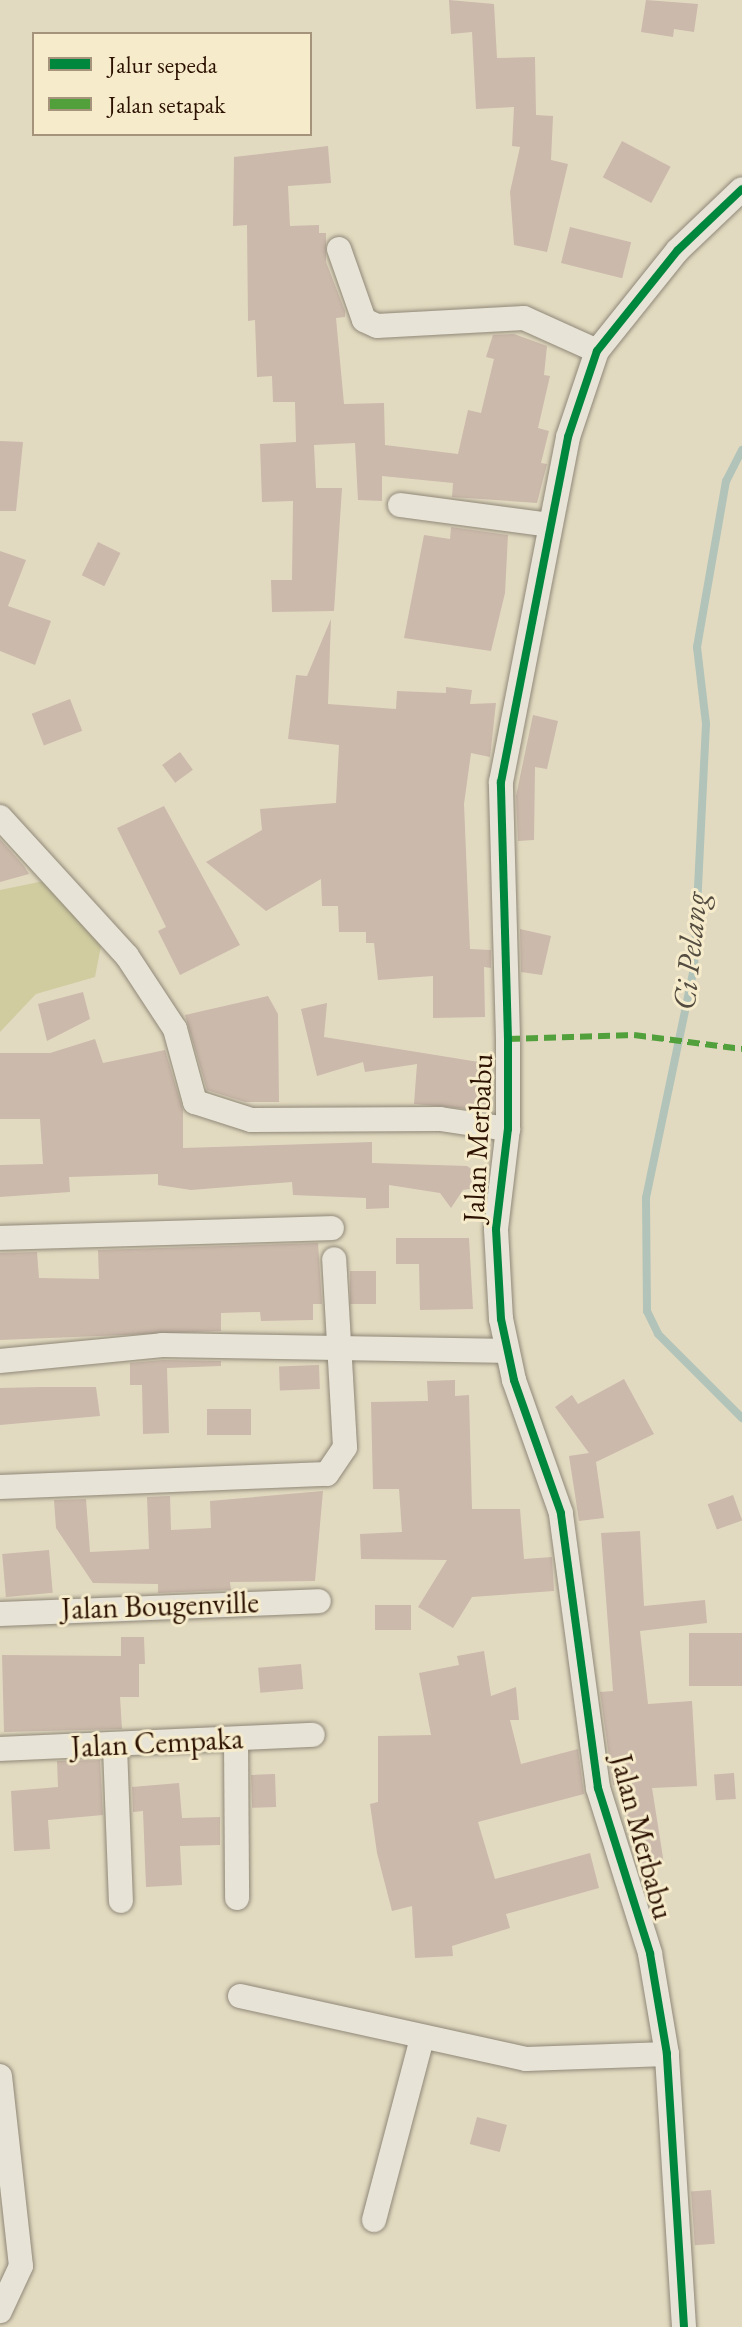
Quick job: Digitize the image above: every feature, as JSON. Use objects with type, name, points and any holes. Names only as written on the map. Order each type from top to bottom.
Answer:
[{"type":"street","name":"Jalan Merbabu","points":[[684,2327],[667,2054],[650,1953],[598,1788],[561,1513],[505,1351],[496,1229],[508,1129],[501,782],[568,437],[597,351],[678,250],[742,189]]},
{"type":"street","points":[[339,249],[364,320],[377,326],[524,318],[597,351]]},
{"type":"street","points":[[400,505],[549,525]]},
{"type":"street","points":[[0,817],[127,956],[175,1029],[195,1102],[251,1120],[440,1119],[508,1129]]},
{"type":"street","points":[[0,1238],[332,1228]]},
{"type":"street","points":[[0,1487],[327,1474],[345,1447],[334,1259]]},
{"type":"street","points":[[0,1361],[162,1345],[339,1344],[505,1351]]},
{"type":"street","name":"Jalan Bougenville","points":[[0,1614],[319,1601]]},
{"type":"street","name":"Jalan Cempaka","points":[[0,1749],[115,1747],[313,1735]]},
{"type":"street","points":[[236,1739],[237,1898]]},
{"type":"street","points":[[115,1747],[121,1901]]},
{"type":"street","points":[[240,1996],[526,2059],[667,2054]]},
{"type":"street","points":[[374,2220],[422,2038]]},
{"type":"street","points":[[0,2076],[1,2108],[21,2266],[0,2311]]},
{"type":"shaded area","points":[[44,881],[101,946],[95,977],[36,994],[0,1032],[0,890]]},
{"type":"building","points":[[449,0],[494,4],[497,58],[535,57],[536,115],[553,116],[551,160],[568,164],[547,252],[514,245],[510,192],[520,147],[512,146],[514,107],[476,109],[472,32],[451,34]]},
{"type":"building","points":[[646,0],[698,4],[694,32],[674,29],[673,37],[641,32]]},
{"type":"building","points":[[622,141],[671,167],[651,203],[603,177]]},
{"type":"building","points":[[328,146],[331,183],[288,186],[290,226],[319,225],[319,233],[326,233],[326,262],[345,311],[345,317],[336,318],[344,404],[384,403],[385,445],[458,454],[468,410],[481,413],[494,359],[486,357],[493,335],[514,334],[547,346],[544,375],[550,376],[538,428],[549,431],[541,463],[547,464],[537,503],[452,497],[453,483],[382,476],[382,501],[358,500],[355,443],[314,445],[316,488],[342,488],[334,611],[272,612],[271,580],[292,580],[293,501],[262,502],[260,444],[296,442],[295,402],[273,402],[272,376],[257,377],[255,320],[248,321],[247,225],[233,226],[234,157]]},
{"type":"building","points":[[570,227],[631,242],[622,278],[561,263]]},
{"type":"building","points":[[0,441],[23,442],[16,511],[0,511]]},
{"type":"building","points":[[451,527],[508,535],[505,593],[491,651],[404,638],[424,535],[450,539]]},
{"type":"building","points":[[98,542],[120,553],[104,586],[82,575]]},
{"type":"building","points":[[0,551],[26,560],[8,606],[51,621],[35,665],[0,651]]},
{"type":"building","points":[[331,619],[328,704],[396,709],[397,691],[446,693],[446,687],[472,690],[470,704],[496,703],[490,757],[471,753],[464,804],[470,949],[491,950],[491,968],[484,967],[485,1017],[433,1018],[433,976],[378,980],[374,943],[366,943],[366,932],[339,932],[338,906],[322,906],[321,879],[266,911],[206,862],[262,830],[260,809],[336,803],[339,745],[288,739],[296,675],[307,676]]},
{"type":"building","points":[[70,699],[82,731],[44,745],[32,714]]},
{"type":"building","points":[[533,715],[558,721],[547,769],[535,767],[534,840],[518,841],[516,796]]},
{"type":"building","points":[[180,752],[193,770],[175,783],[162,765]]},
{"type":"building","points":[[164,806],[240,945],[180,975],[158,931],[166,927],[117,828]]},
{"type":"building","points":[[0,839],[24,866],[29,874],[0,882]]},
{"type":"building","points":[[520,929],[551,936],[542,975],[521,972]]},
{"type":"building","points":[[83,992],[90,1019],[47,1041],[38,1004]]},
{"type":"building","points":[[268,996],[278,1014],[279,1102],[245,1102],[207,1090],[185,1015]]},
{"type":"building","points":[[327,1003],[324,1037],[485,1063],[481,1084],[492,1085],[489,1111],[414,1104],[417,1064],[365,1072],[363,1062],[317,1076],[301,1009]]},
{"type":"building","points":[[95,1039],[103,1063],[165,1050],[183,1110],[183,1148],[372,1142],[372,1163],[467,1166],[477,1173],[476,1188],[463,1190],[451,1208],[440,1193],[389,1185],[389,1208],[366,1209],[366,1198],[293,1195],[292,1182],[191,1190],[158,1185],[158,1174],[69,1177],[70,1192],[0,1197],[0,1165],[43,1164],[40,1119],[0,1119],[0,1053],[50,1053]]},
{"type":"building","points":[[396,1238],[469,1238],[473,1309],[420,1310],[419,1264],[396,1264]]},
{"type":"building","points":[[318,1243],[322,1304],[313,1304],[313,1320],[261,1321],[260,1312],[221,1313],[221,1331],[0,1340],[0,1253],[37,1252],[39,1278],[99,1279],[98,1250]]},
{"type":"building","points":[[350,1271],[376,1271],[376,1304],[350,1304]]},
{"type":"building","points":[[221,1361],[221,1366],[167,1368],[169,1433],[143,1434],[142,1385],[130,1385],[130,1363]]},
{"type":"building","points":[[319,1365],[320,1389],[280,1390],[279,1366]]},
{"type":"building","points":[[624,1379],[654,1434],[596,1462],[604,1518],[579,1521],[569,1456],[589,1453],[555,1407],[572,1395],[578,1404]]},
{"type":"building","points":[[455,1380],[455,1396],[469,1395],[472,1509],[520,1509],[524,1559],[552,1557],[554,1591],[472,1597],[453,1628],[418,1607],[447,1560],[361,1559],[360,1534],[402,1532],[399,1489],[373,1489],[371,1402],[428,1401],[427,1381]]},
{"type":"building","points":[[96,1387],[100,1416],[0,1425],[0,1388]]},
{"type":"building","points":[[207,1409],[251,1409],[251,1435],[207,1435]]},
{"type":"building","points":[[323,1491],[315,1581],[230,1582],[231,1590],[158,1593],[158,1584],[93,1583],[56,1528],[54,1500],[86,1499],[90,1552],[149,1549],[147,1497],[170,1496],[171,1530],[211,1528],[210,1501]]},
{"type":"building","points":[[733,1495],[742,1520],[717,1530],[708,1504]]},
{"type":"building","points":[[640,1531],[644,1606],[705,1600],[707,1623],[640,1631],[648,1704],[692,1701],[697,1786],[652,1788],[664,1864],[638,1865],[621,1784],[613,1785],[600,1692],[613,1691],[601,1533]]},
{"type":"building","points":[[49,1550],[53,1593],[6,1597],[2,1554]]},
{"type":"building","points":[[375,1605],[411,1605],[411,1630],[375,1630]]},
{"type":"building","points":[[689,1633],[742,1633],[742,1686],[689,1686]]},
{"type":"building","points":[[121,1637],[144,1637],[145,1664],[139,1664],[139,1697],[120,1697],[122,1729],[4,1732],[2,1655],[121,1656]]},
{"type":"building","points":[[484,1651],[491,1696],[516,1687],[519,1720],[510,1720],[521,1764],[578,1749],[584,1794],[478,1822],[495,1879],[590,1853],[599,1888],[506,1914],[510,1928],[452,1946],[453,1956],[415,1958],[412,1906],[392,1911],[377,1853],[370,1804],[378,1802],[378,1736],[431,1735],[419,1673],[459,1665],[457,1656]]},
{"type":"building","points":[[301,1664],[303,1689],[260,1693],[258,1668]]},
{"type":"building","points":[[100,1760],[103,1815],[48,1820],[50,1849],[14,1851],[11,1791],[58,1787],[57,1761]]},
{"type":"building","points":[[734,1773],[736,1799],[716,1800],[714,1774]]},
{"type":"building","points":[[275,1774],[276,1807],[252,1808],[251,1775]]},
{"type":"building","points":[[179,1783],[182,1818],[220,1817],[220,1845],[180,1846],[182,1885],[146,1887],[143,1811],[133,1812],[132,1787]]},
{"type":"building","points":[[477,2117],[507,2125],[500,2152],[470,2144]]},
{"type":"building","points":[[711,2190],[715,2244],[695,2245],[691,2191]]},
{"type":"waterway","name":"Ci Pelang","points":[[742,450],[726,481],[697,647],[706,724],[694,968],[646,1198],[647,1311],[658,1334],[742,1418]]},
{"type":"marked path","points":[[508,1039],[634,1035],[742,1049]]},
{"type":"cycle path","points":[[684,2327],[667,2054],[650,1953],[598,1788],[561,1513],[514,1380],[501,1319],[496,1229],[508,1129],[501,782],[568,437],[597,351],[678,250],[742,189]]}]
